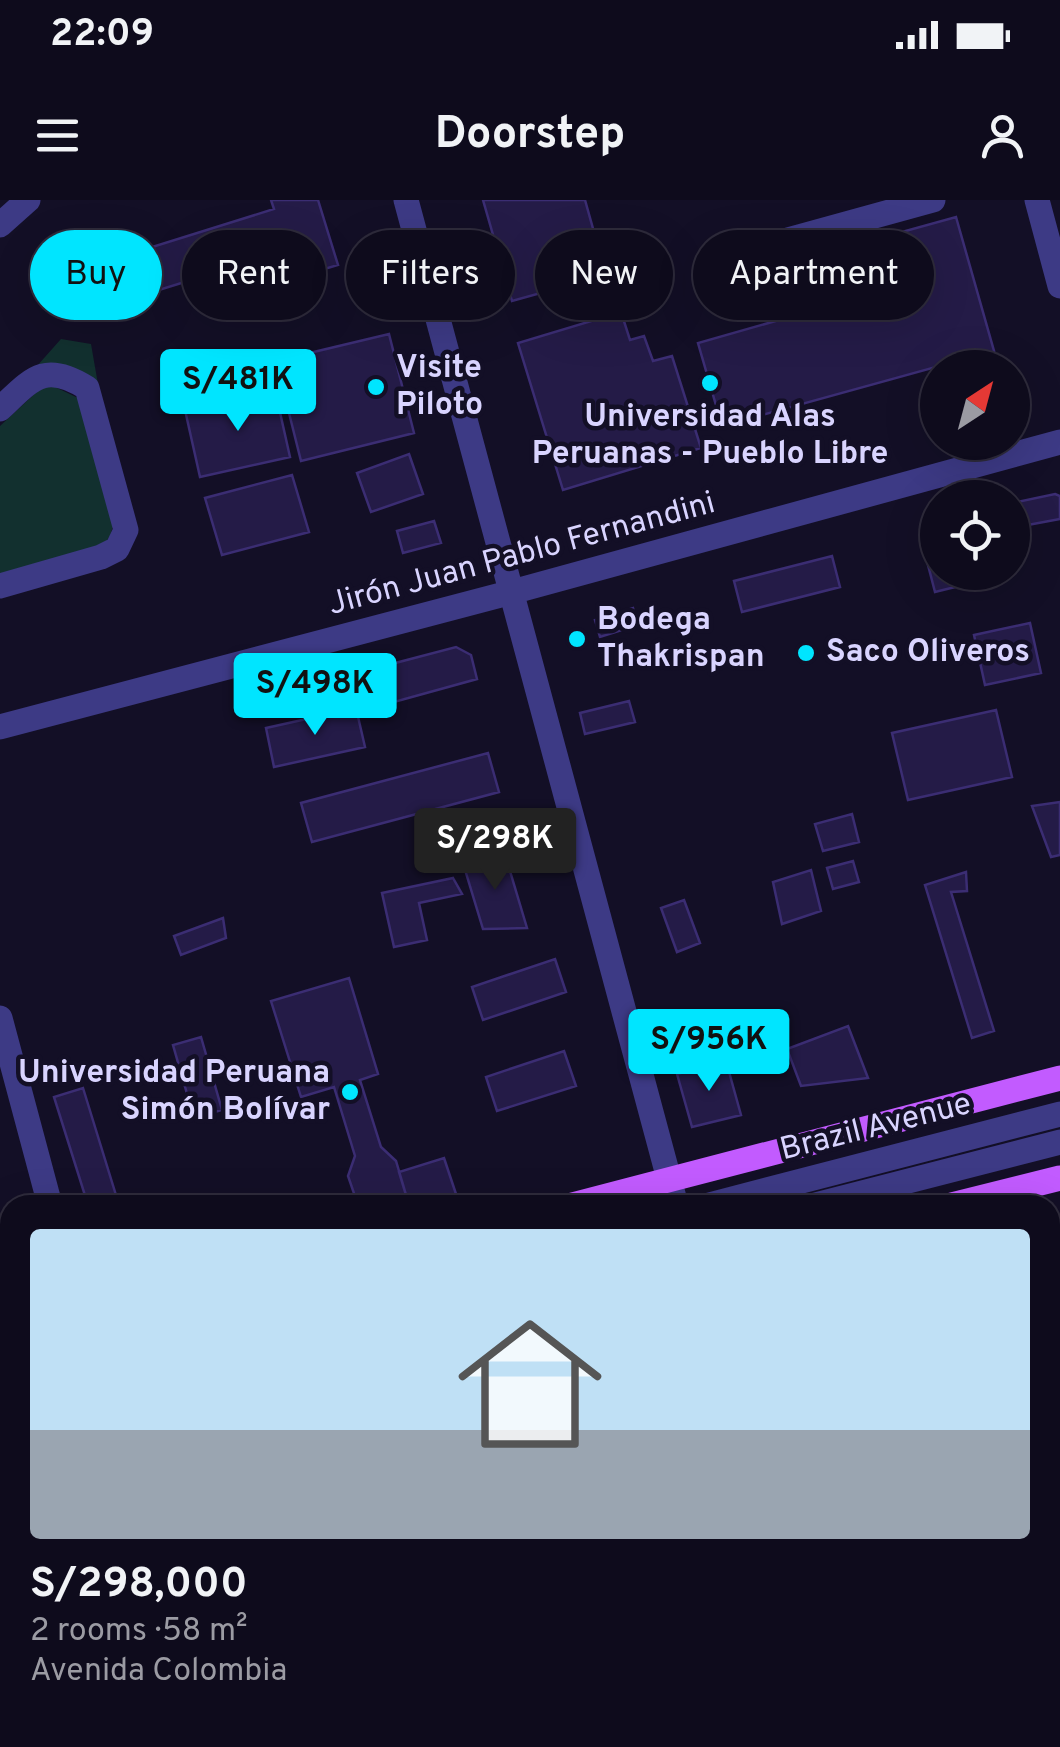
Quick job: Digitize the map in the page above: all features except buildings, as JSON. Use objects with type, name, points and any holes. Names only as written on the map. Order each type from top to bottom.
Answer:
[{"type":"main road","name":"Brazil Avenue","points":[[609,1195],[1060,1078]]},
{"type":"main road","points":[[992,1195],[1060,1178]]},
{"type":"street","points":[[0,224],[28,200]]},
{"type":"street","points":[[406,200],[673,1195]]},
{"type":"street","points":[[821,230],[933,200]]},
{"type":"street","points":[[1037,200],[1060,286]]},
{"type":"street","points":[[0,409],[34,378],[70,376],[88,388],[126,530],[117,549],[101,557],[0,586]]},
{"type":"street","name":"Jirón Juan Pablo Fernandini","points":[[0,728],[1060,442]]},
{"type":"street","points":[[0,1018],[47,1195]]},
{"type":"street","name":"Brazil Avenue","points":[[748,1195],[1060,1114]]},
{"type":"street","name":"Brazil Avenue","points":[[854,1195],[1060,1142]]},
{"type":"green space","points":[[61,339],[91,344],[99,390],[37,366]]},
{"type":"green space","points":[[53,386],[78,398],[114,523],[102,547],[0,577],[0,426],[41,388]]},
{"type":"place","name":"Universidad Alas Peruanas - Pueblo Libre","points":[[710,383]]},
{"type":"place","name":"Visite Piloto","points":[[376,387]]},
{"type":"place","name":"Bodega Thakrispan","points":[[577,639]]},
{"type":"place","name":"Saco Oliveros","points":[[806,653]]},
{"type":"place","name":"Universidad Peruana Simón Bolívar","points":[[350,1092]]}]
